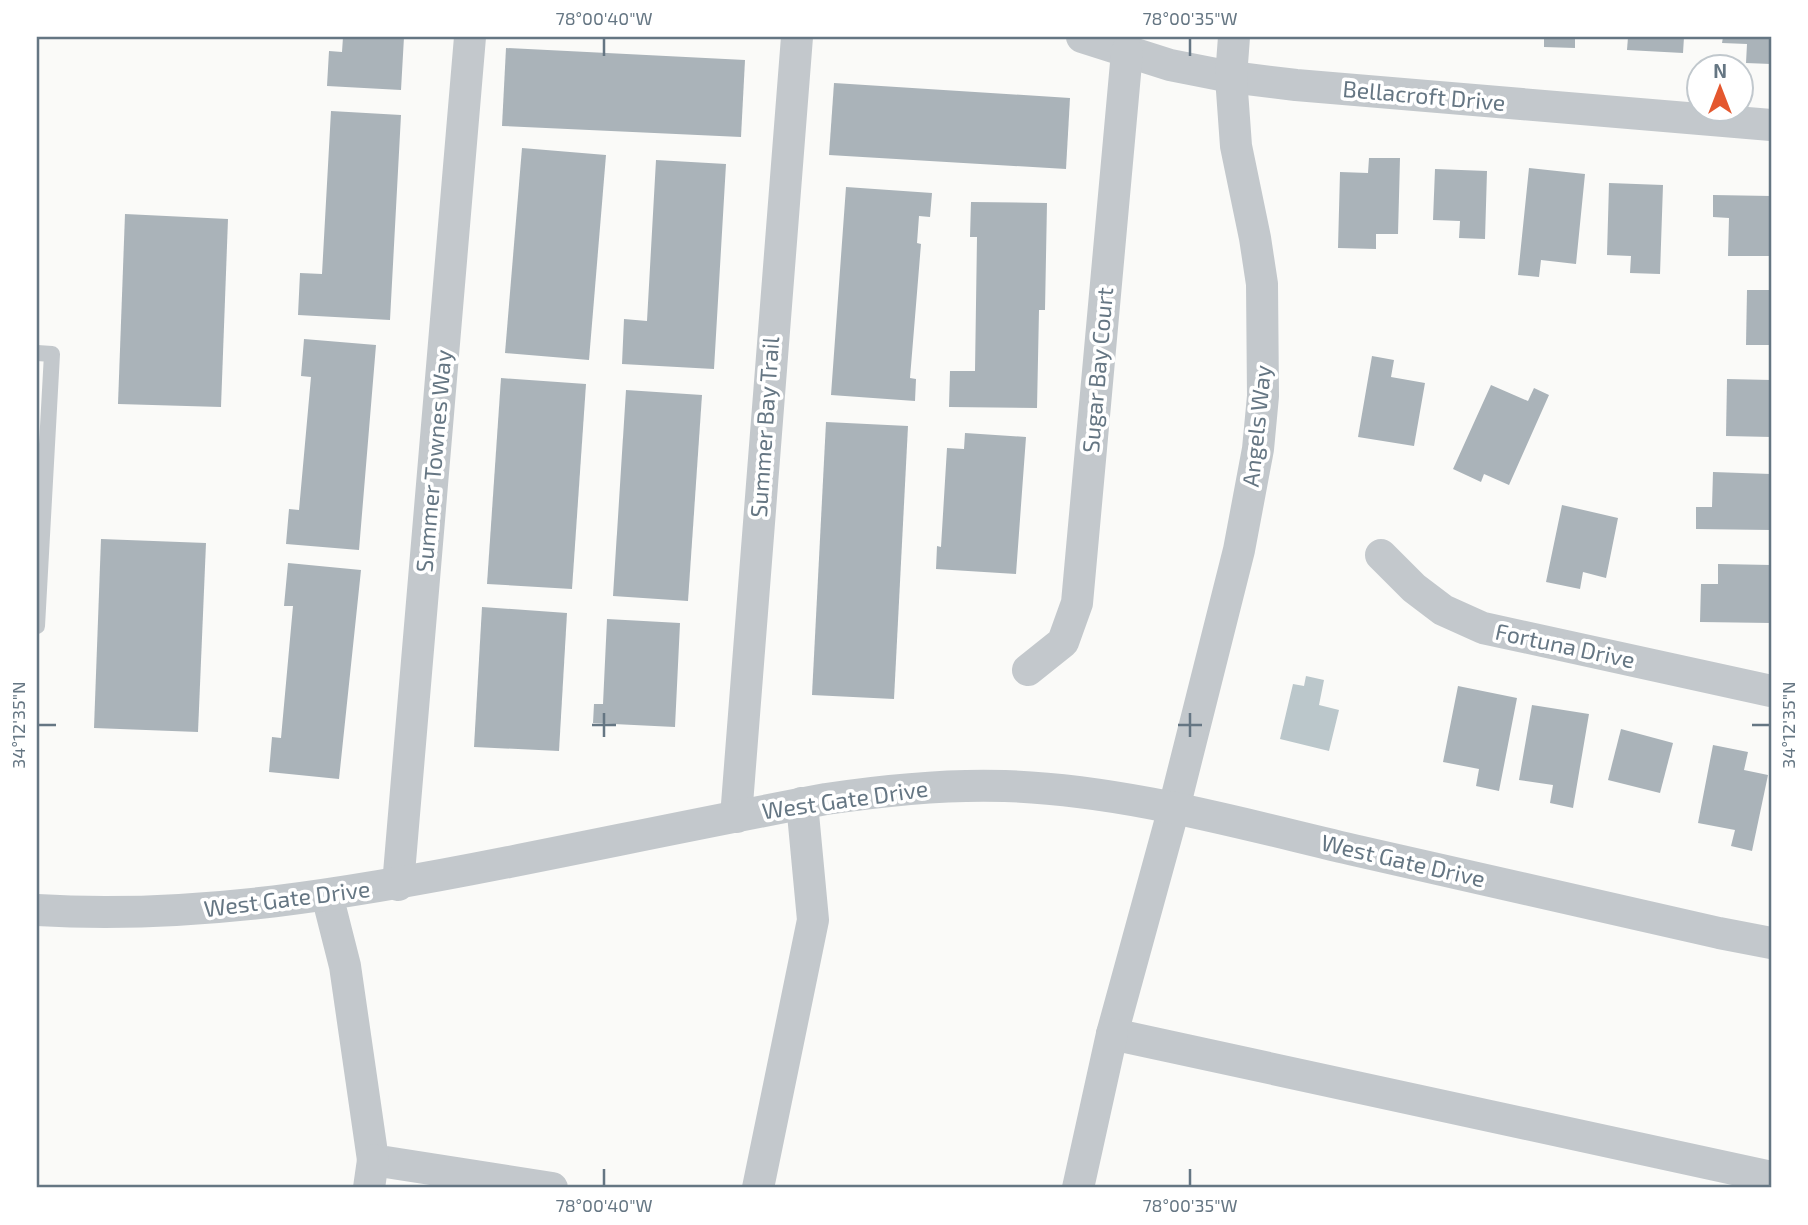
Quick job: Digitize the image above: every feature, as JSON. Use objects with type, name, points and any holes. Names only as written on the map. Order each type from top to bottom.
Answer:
[{"type":"street","name":"Summer Townes Way","points":[[398,885],[470,37]]},
{"type":"street","name":"Summer Bay Trail","points":[[736,817],[797,37]]},
{"type":"street","name":"Bellacroft Drive","points":[[1082,37],[1170,65],[1231,77],[1296,85],[1771,125]]},
{"type":"street","name":"Angels Way","points":[[1078,1188],[1112,1034],[1174,808],[1239,550],[1258,449],[1264,396],[1262,284],[1236,146],[1231,77],[1234,37]]},
{"type":"street","name":"Sugar Bay Court","points":[[1028,670],[1063,642],[1077,603],[1127,51]]},
{"type":"street","name":"Fortuna Drive","points":[[1381,555],[1414,588],[1443,610],[1483,628],[1771,691]]},
{"type":"street","name":"West Gate Drive","points":[[37,910],[136,913],[191,910],[327,895],[398,885],[802,803],[892,789],[967,786],[1061,790],[1174,808],[1771,943]]},
{"type":"street","points":[[758,1188],[813,920],[802,803]]},
{"type":"street","points":[[327,895],[345,966],[371,1174],[552,1188]]},
{"type":"street","points":[[1112,1034],[1771,1177]]},
{"type":"lane","points":[[37,353],[52,354],[37,626]]},
{"type":"shaded area","points":[[1306,676],[1324,680],[1319,705],[1339,710],[1329,751],[1280,739],[1293,684],[1304,686]]},
{"type":"building","points":[[343,37],[404,37],[401,90],[327,86],[329,51],[342,52]]},
{"type":"building","points":[[1544,37],[1575,37],[1575,48],[1544,47]]},
{"type":"building","points":[[1628,37],[1684,37],[1683,53],[1627,50]]},
{"type":"building","points":[[1723,37],[1771,37],[1771,64],[1756,63],[1756,52],[1747,52],[1747,44],[1722,43]]},
{"type":"building","points":[[506,48],[745,60],[741,137],[502,126]]},
{"type":"building","points":[[834,83],[1070,98],[1066,169],[829,155]]},
{"type":"building","points":[[331,111],[401,115],[390,320],[298,315],[300,273],[322,274]]},
{"type":"building","points":[[522,148],[606,155],[589,360],[505,353]]},
{"type":"building","points":[[1369,158],[1400,158],[1398,234],[1376,234],[1376,249],[1338,248],[1340,172],[1368,173]]},
{"type":"building","points":[[656,160],[726,164],[714,369],[622,364],[624,319],[647,321]]},
{"type":"building","points":[[1529,168],[1585,174],[1576,264],[1541,260],[1539,277],[1518,275]]},
{"type":"building","points":[[1435,169],[1487,171],[1485,239],[1459,238],[1460,221],[1433,220]]},
{"type":"building","points":[[1609,183],[1663,185],[1660,274],[1630,273],[1631,256],[1607,255]]},
{"type":"building","points":[[846,187],[932,193],[930,217],[919,216],[917,243],[921,244],[910,378],[916,379],[915,401],[831,395]]},
{"type":"building","points":[[1713,195],[1771,196],[1771,256],[1728,256],[1729,218],[1713,217]]},
{"type":"building","points":[[971,202],[1047,203],[1045,310],[1039,310],[1037,408],[949,407],[950,371],[975,371],[977,237],[970,237]]},
{"type":"building","points":[[125,214],[228,219],[221,407],[118,404]]},
{"type":"building","points":[[1747,290],[1771,290],[1771,345],[1746,345]]},
{"type":"building","points":[[304,339],[376,345],[359,550],[286,544],[289,509],[299,510],[311,377],[301,376]]},
{"type":"building","points":[[1372,356],[1394,360],[1391,377],[1425,383],[1414,446],[1358,437]]},
{"type":"building","points":[[501,378],[586,384],[572,589],[487,584]]},
{"type":"building","points":[[1727,379],[1771,380],[1771,437],[1726,436]]},
{"type":"building","points":[[1491,385],[1528,401],[1534,388],[1549,395],[1509,485],[1484,474],[1481,482],[1453,469]]},
{"type":"building","points":[[626,390],[702,395],[688,601],[613,596]]},
{"type":"building","points":[[826,422],[908,426],[894,699],[812,695]]},
{"type":"building","points":[[965,433],[1026,437],[1016,574],[936,569],[937,546],[941,547],[947,448],[964,449]]},
{"type":"building","points":[[1713,472],[1771,474],[1771,530],[1696,529],[1696,507],[1712,507]]},
{"type":"building","points":[[1562,505],[1618,518],[1606,578],[1583,572],[1580,589],[1546,582]]},
{"type":"building","points":[[101,539],[206,543],[198,732],[94,728]]},
{"type":"building","points":[[288,563],[361,570],[339,779],[269,772],[272,737],[281,738],[293,606],[284,606]]},
{"type":"building","points":[[1718,564],[1771,565],[1771,623],[1700,622],[1701,584],[1718,584]]},
{"type":"building","points":[[482,607],[567,613],[559,751],[474,747]]},
{"type":"building","points":[[607,619],[680,623],[675,727],[593,723],[594,704],[603,704]]},
{"type":"building","points":[[1458,686],[1517,698],[1499,791],[1476,786],[1479,769],[1443,762]]},
{"type":"building","points":[[1532,705],[1589,714],[1573,808],[1550,803],[1553,785],[1519,780]]},
{"type":"building","points":[[1621,729],[1673,743],[1660,793],[1608,780]]},
{"type":"building","points":[[1713,745],[1748,752],[1744,770],[1768,775],[1752,851],[1731,846],[1735,830],[1698,823]]}]
